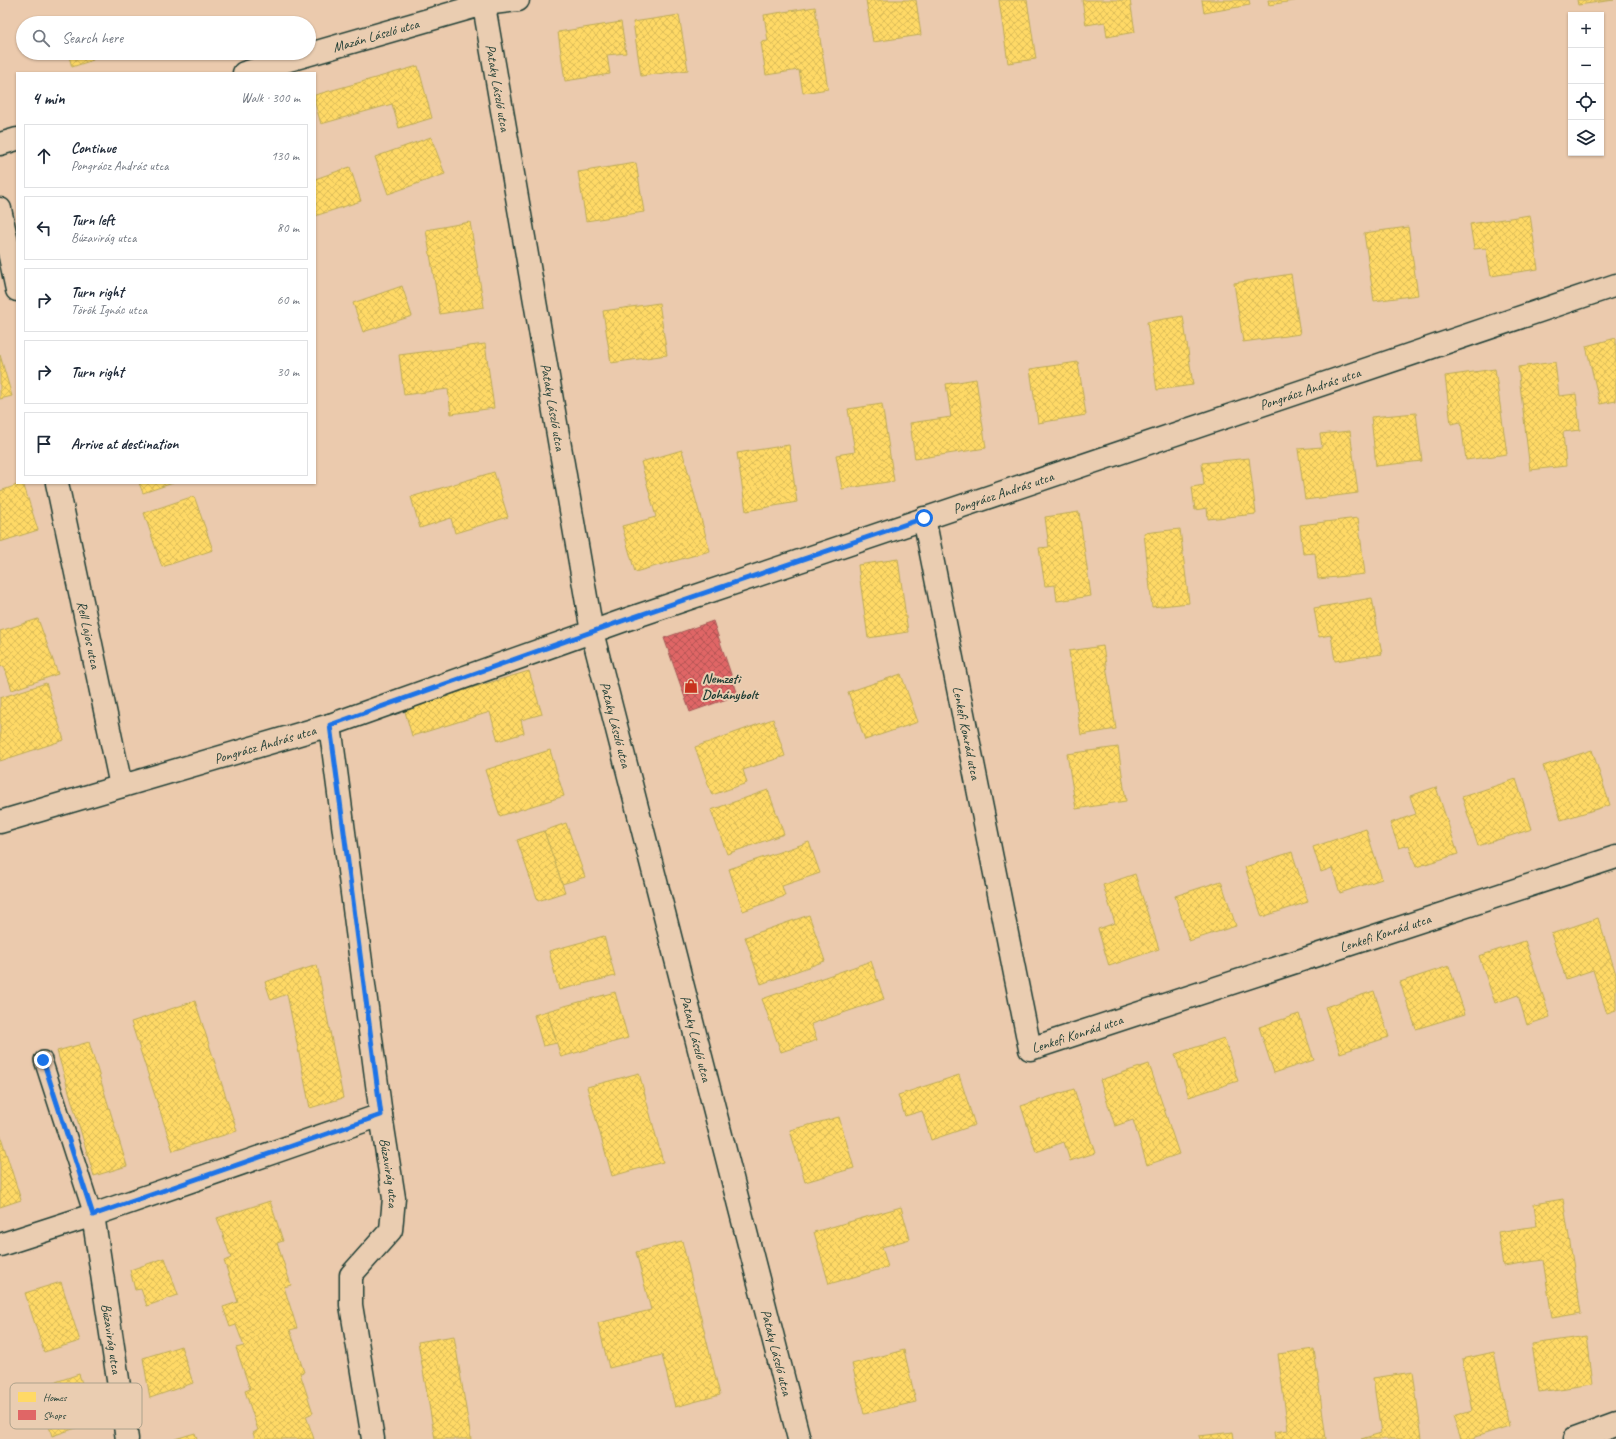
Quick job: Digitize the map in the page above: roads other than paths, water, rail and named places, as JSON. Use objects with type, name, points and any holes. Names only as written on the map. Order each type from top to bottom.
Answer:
[{"type":"street","name":"Mazán László utca","points":[[316,52],[483,2],[518,0]]},
{"type":"street","name":"Pataky László utca","points":[[483,2],[592,632],[799,1439]]},
{"type":"street","name":"Mazán László utca","points":[[247,72],[288,60]]},
{"type":"street","points":[[0,144],[16,139]]},
{"type":"street","points":[[0,209],[16,285]]},
{"type":"street","name":"Pongrácz András utca","points":[[0,822],[330,725],[592,632],[924,518],[1616,285]]},
{"type":"street","name":"Rell Lajos utca","points":[[57,484],[121,786]]},
{"type":"street","name":"Lenkefi Konrád utca","points":[[924,518],[1030,1049],[1616,858]]},
{"type":"street","name":"Búzavirág utca","points":[[330,725],[381,1115],[394,1198],[391,1230],[351,1275],[351,1305],[373,1439]]},
{"type":"street","points":[[0,1245],[93,1215],[381,1115]]},
{"type":"street","name":"Búzavirág utca","points":[[93,1215],[118,1383]]},
{"type":"street","points":[[1575,1439],[1616,1424]]},
{"type":"street","name":"Búzavirág utca","points":[[125,1429],[127,1439]]},
{"type":"lane","points":[[43,1060],[93,1215]]},
{"type":"place","name":"Nemzeti Dohánybolt","points":[[691,686]]}]
